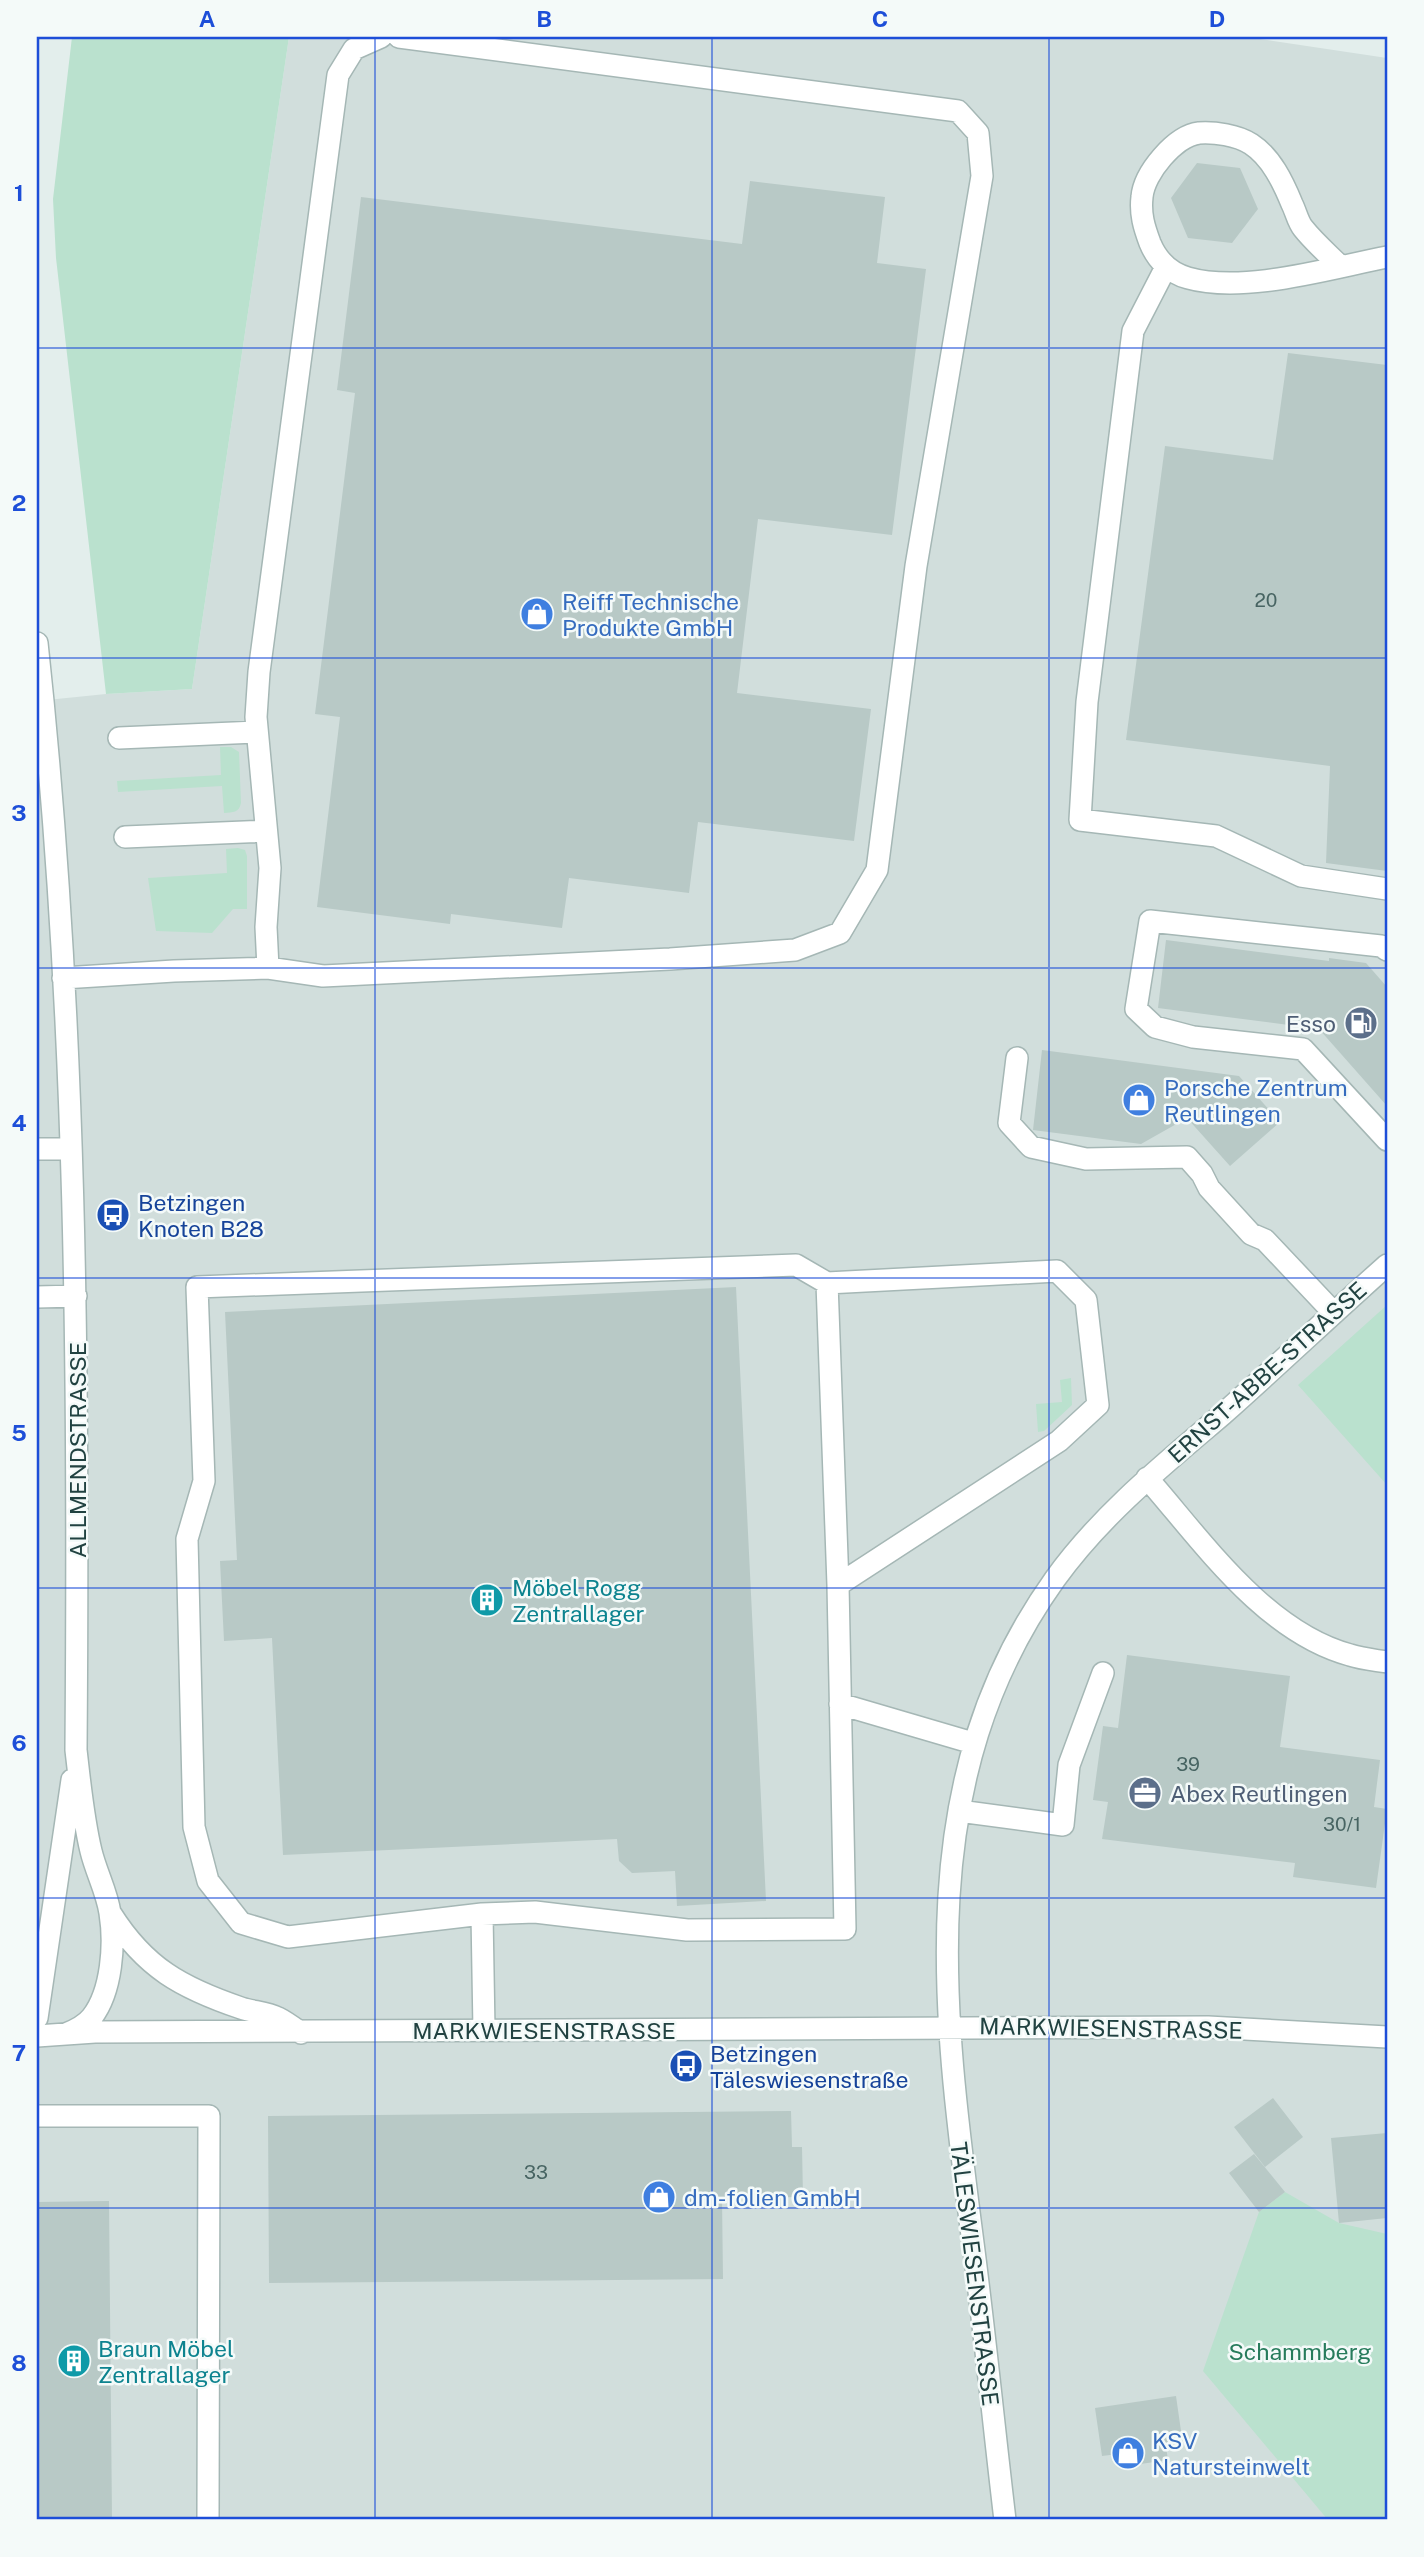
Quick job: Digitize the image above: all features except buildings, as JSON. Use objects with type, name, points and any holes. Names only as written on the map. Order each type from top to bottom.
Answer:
[{"type":"street","points":[[268,968],[266,927],[270,868],[257,732],[259,672],[338,75],[354,49],[381,37]]},
{"type":"street","points":[[62,978],[268,968],[323,976],[670,959],[795,950],[840,933],[877,870],[916,566],[982,176],[978,133],[958,111],[399,37]]},
{"type":"street","points":[[1340,266],[1302,226],[1285,186],[1266,157],[1250,143],[1228,135],[1197,133],[1169,150],[1150,171],[1142,195],[1142,221],[1153,251],[1166,267],[1186,277],[1211,282],[1252,281],[1301,275],[1387,257]]},
{"type":"street","points":[[1166,267],[1133,331],[1087,702],[1080,820],[1216,836],[1301,876],[1387,889]]},
{"type":"street","name":"ALLMENDSTRASSE","points":[[37,643],[62,978],[71,1149],[76,1296],[76,1750],[82,1804],[92,1853],[111,1914],[111,1961],[108,1982],[100,2004],[82,2026],[66,2034]]},
{"type":"street","points":[[119,738],[257,732]]},
{"type":"street","points":[[125,837],[266,831]]},
{"type":"street","points":[[1387,950],[1381,946],[1150,921],[1136,1009],[1155,1027],[1193,1038],[1303,1049],[1387,1140]]},
{"type":"street","points":[[1017,1058],[1009,1123],[1031,1147],[1086,1159],[1186,1157],[1202,1174],[1209,1188],[1251,1234],[1265,1240],[1334,1313]]},
{"type":"street","points":[[37,1149],[71,1149]]},
{"type":"street","points":[[827,1283],[838,1585],[845,1929],[687,1930],[535,1912],[482,1914],[288,1937],[240,1923],[208,1881],[194,1827],[187,1539],[204,1481],[197,1287],[796,1265],[827,1283],[1057,1271],[1086,1300],[1098,1405],[1059,1441],[838,1585]]},
{"type":"street","name":"ERNST-ABBE-STRASSE","points":[[949,2026],[946,1930],[949,1882],[959,1811],[973,1744],[982,1714],[1009,1655],[1037,1606],[1098,1525],[1147,1478],[1387,1265]]},
{"type":"street","points":[[37,1297],[76,1296]]},
{"type":"street","name":"ERNST-ABBE-STRASSE","points":[[1147,1478],[1220,1563],[1273,1615],[1312,1640],[1350,1655],[1387,1662]]},
{"type":"street","points":[[959,1811],[1062,1825],[1069,1765],[1103,1672]]},
{"type":"street","points":[[840,1704],[973,1744]]},
{"type":"street","name":"ALLMENDSTRASSE","points":[[37,2018],[76,1750]]},
{"type":"street","points":[[111,1914],[124,1936],[170,1978],[210,1997],[277,2017],[301,2033]]},
{"type":"street","points":[[482,1914],[484,2030]]},
{"type":"street","name":"MARKWIESENSTRASSE","points":[[37,2036],[949,2026],[1208,2027],[1387,2037]]},
{"type":"street","name":"TÄLESWIESENSTRASSE","points":[[949,2026],[958,2138],[1005,2520]]},
{"type":"street","points":[[37,2116],[209,2116],[208,2520]]},
{"type":"shaded area","points":[[289,37],[1247,37],[1387,58],[1387,2520],[37,2520],[37,701],[192,689]]},
{"type":"green space","points":[[72,37],[289,37],[192,689],[106,694],[56,258],[53,199]]},
{"type":"green space","points":[[220,747],[231,747],[239,752],[241,803],[235,811],[224,813],[222,786],[118,792],[117,781],[221,775]]},
{"type":"green space","points":[[226,849],[245,850],[247,856],[247,909],[233,909],[212,933],[156,931],[148,878],[227,873]]},
{"type":"green space","points":[[1387,1305],[1387,1485],[1298,1385]]},
{"type":"green space","points":[[1071,1378],[1072,1405],[1044,1431],[1038,1432],[1036,1404],[1062,1402],[1060,1380]]},
{"type":"green space","name":"Schammberg","points":[[1285,2192],[1339,2223],[1387,2234],[1387,2520],[1328,2520],[1203,2371],[1259,2212]]},
{"type":"place","name":"Reiff Technische Produkte GmbH","points":[[537,614]]},
{"type":"place","name":"Esso","points":[[1361,1023]]},
{"type":"place","name":"Porsche Zentrum Reutlingen","points":[[1139,1100]]},
{"type":"place","name":"Betzingen Knoten B28","points":[[113,1215]]},
{"type":"place","name":"Möbel Rogg Zentrallager","points":[[487,1600]]},
{"type":"place","name":"Abex Reutlingen","points":[[1145,1793]]},
{"type":"place","name":"Betzingen Täleswiesenstraße","points":[[686,2066]]},
{"type":"place","name":"dm-folien GmbH","points":[[659,2197]]},
{"type":"place","name":"Braun Möbel Zentrallager","points":[[74,2361]]},
{"type":"place","name":"KSV Natursteinwelt","points":[[1128,2453]]}]
